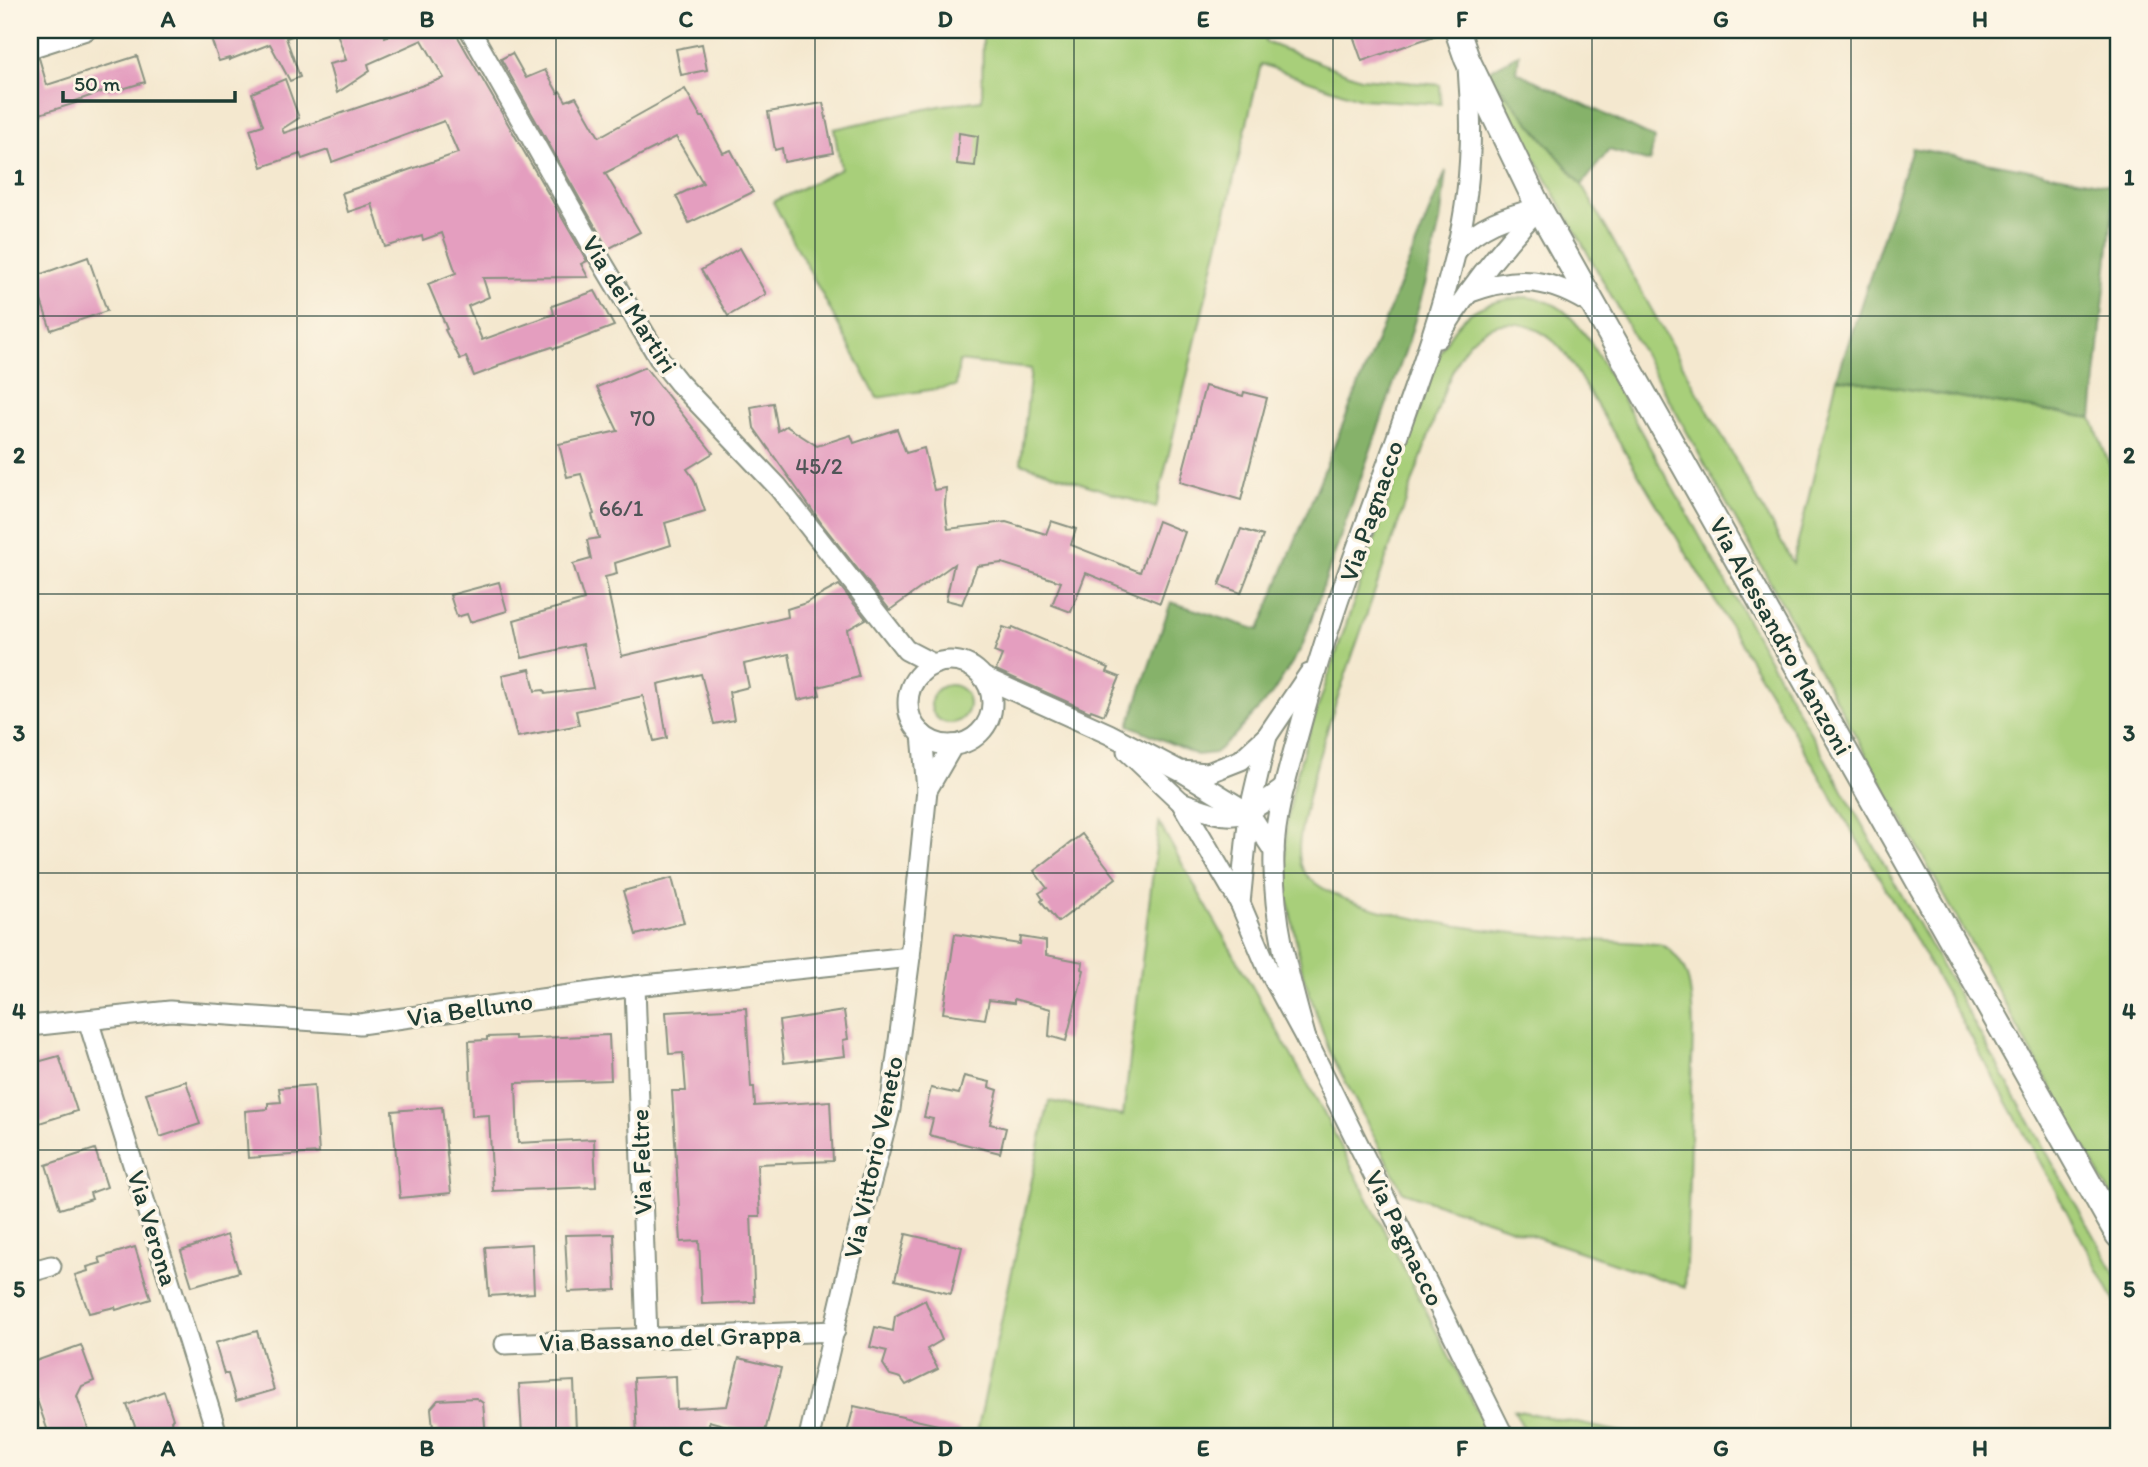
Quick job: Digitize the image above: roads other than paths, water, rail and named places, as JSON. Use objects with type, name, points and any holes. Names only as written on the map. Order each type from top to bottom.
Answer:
[{"type":"street","points":[[30,48],[86,30]]},
{"type":"street","name":"Via dei Martiri","points":[[470,30],[600,260],[659,358],[679,383],[778,487],[906,650],[933,664]]},
{"type":"street","name":"Via Alessandro Manzoni","points":[[1457,30],[1467,59],[1539,208],[2118,1235]]},
{"type":"street","name":"Via Pagnacco","points":[[1306,1039],[1286,965],[1275,906],[1274,851],[1284,788],[1318,662],[1424,359],[1457,250],[1469,157],[1471,100],[1467,59]]},
{"type":"street","points":[[1457,250],[1469,236],[1487,225],[1539,208]]},
{"type":"street","name":"Via Pagnacco","points":[[1424,359],[1467,293],[1539,208]]},
{"type":"street","points":[[1467,293],[1491,284],[1548,284],[1572,292],[1598,310]]},
{"type":"street","name":"Via dei Martiri","points":[[906,650],[913,682]]},
{"type":"street","points":[[989,719],[992,697],[983,677],[960,662],[933,664],[913,682],[908,696],[908,710],[913,723],[931,741],[953,745],[975,737],[1006,703],[1034,700]]},
{"type":"street","name":"Via Pagnacco","points":[[1180,771],[1208,773],[1241,760],[1268,736],[1318,662]]},
{"type":"street","name":"Via Pagnacco","points":[[983,677],[1109,734],[1180,771],[1249,813],[1274,851]]},
{"type":"street","name":"Via Vittorio Veneto","points":[[809,1437],[890,1109],[910,957],[927,790],[922,734]]},
{"type":"street","name":"Via Pagnacco","points":[[1109,734],[1181,802],[1240,903],[1268,969],[1306,1039],[1504,1437]]},
{"type":"street","name":"Via Pagnacco","points":[[1240,903],[1249,813],[1268,736]]},
{"type":"street","name":"Via Vittorio Veneto","points":[[927,790],[953,745]]},
{"type":"street","points":[[1249,813],[1284,788]]},
{"type":"street","name":"Via Pagnacco","points":[[1181,802],[1218,816],[1249,813]]},
{"type":"street","name":"Via Belluno","points":[[30,1026],[170,1011],[360,1024],[635,986],[910,957]]},
{"type":"street","name":"Via Feltre","points":[[635,986],[647,1339]]},
{"type":"street","name":"Via Verona","points":[[88,1020],[218,1437]]},
{"type":"street","points":[[30,1272],[51,1266]]},
{"type":"street","name":"Via Bassano del Grappa","points":[[505,1344],[835,1331]]}]
